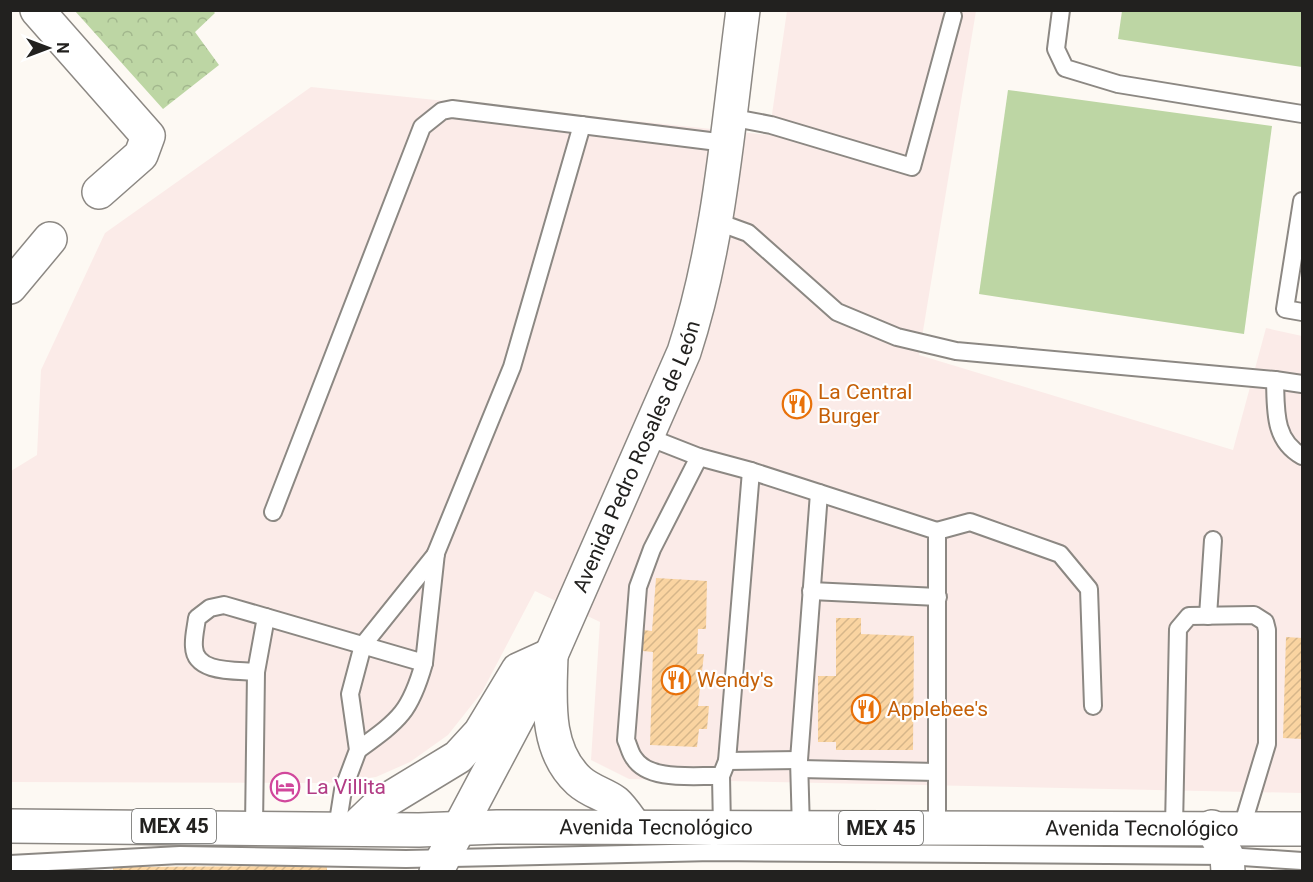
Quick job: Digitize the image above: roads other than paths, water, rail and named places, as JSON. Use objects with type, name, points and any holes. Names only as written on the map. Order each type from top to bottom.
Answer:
[{"type":"main road","points":[[37,10],[148,136],[141,155],[99,192]]},
{"type":"main road","name":"Avenida Pedro Rosales de León","points":[[440,865],[551,655],[684,352],[697,312],[715,221],[743,10]]},
{"type":"main road","points":[[10,287],[50,239]]},
{"type":"main road","points":[[345,828],[458,757],[480,733],[518,670],[551,655],[552,733],[561,760],[592,792],[614,802],[635,827]]},
{"type":"main road","name":"Avenida Tecnológico","points":[[10,826],[801,829],[1227,827],[1302,829]]},
{"type":"main road","points":[[1227,827],[1228,864]]},
{"type":"lane","points":[[1062,10],[1056,49],[1065,68],[1118,84],[1302,114]]},
{"type":"lane","points":[[273,512],[422,127],[437,114],[452,109],[582,125],[727,130],[771,125],[912,167],[953,16]]},
{"type":"lane","points":[[358,750],[398,720],[415,694],[424,663],[436,553],[512,367],[582,125]]},
{"type":"lane","points":[[1302,201],[1285,309],[1302,312]]},
{"type":"lane","points":[[715,221],[748,233],[837,312],[897,337],[956,351],[1302,384]]},
{"type":"lane","points":[[1275,380],[1276,424],[1287,444],[1302,456]]},
{"type":"lane","points":[[648,437],[699,457],[751,471],[937,531],[970,522],[1060,554],[1089,589],[1093,706]]},
{"type":"lane","points":[[699,457],[652,549],[638,587],[626,740],[634,759],[643,768],[662,774],[724,768],[799,765],[937,772]]},
{"type":"lane","points":[[722,828],[724,768],[751,471]]},
{"type":"lane","points":[[801,829],[799,765],[819,493]]},
{"type":"lane","points":[[937,531],[937,828]]},
{"type":"lane","points":[[1208,616],[1213,540]]},
{"type":"lane","points":[[345,828],[343,790],[358,750],[350,694],[363,645],[436,553]]},
{"type":"lane","points":[[811,591],[938,597]]},
{"type":"lane","points":[[256,672],[210,668],[200,662],[194,650],[197,618],[210,608],[224,605],[424,663]]},
{"type":"lane","points":[[1174,827],[1178,628],[1189,616],[1254,615],[1265,622],[1267,630],[1267,744],[1227,827]]},
{"type":"lane","points":[[254,827],[256,672],[266,617]]},
{"type":"lane","points":[[10,864],[180,855],[440,865],[713,852],[1228,864],[1302,861]]},
{"type":"place","name":"La Central Burger","points":[[797,404]]},
{"type":"place","name":"Wendy's","points":[[676,680]]},
{"type":"place","name":"Applebee's","points":[[866,709]]},
{"type":"place","name":"La Villita","points":[[285,787]]}]
